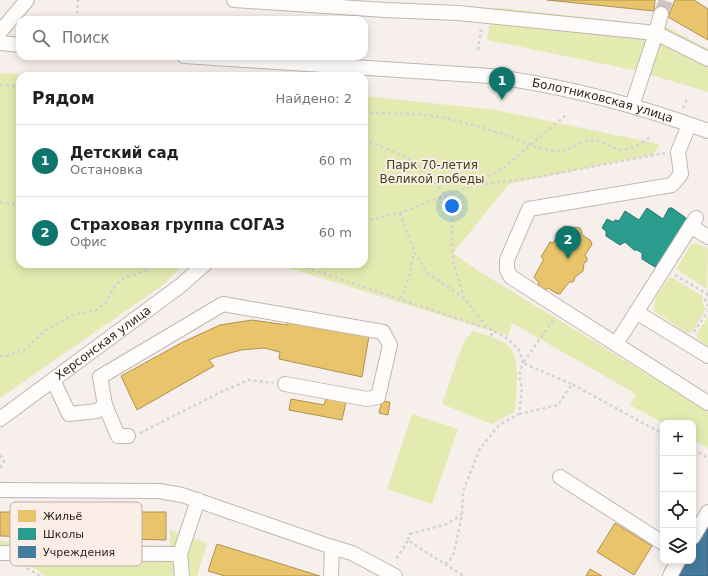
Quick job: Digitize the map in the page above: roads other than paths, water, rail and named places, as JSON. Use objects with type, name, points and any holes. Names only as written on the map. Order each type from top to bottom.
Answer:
[{"type":"street","points":[[0,32],[27,0]]},
{"type":"street","points":[[234,0],[399,5],[458,13],[656,33],[708,59]]},
{"type":"street","points":[[632,106],[661,14]]},
{"type":"street","points":[[0,43],[16,45]]},
{"type":"street","name":"Болотниковская улица","points":[[222,60],[327,71],[360,72]]},
{"type":"street","name":"Болотниковская улица","points":[[368,72],[490,76],[560,87],[632,106],[708,131]]},
{"type":"street","points":[[689,125],[678,152],[681,174],[672,185],[529,209],[507,260],[507,270],[511,277],[708,404]]},
{"type":"street","points":[[616,344],[694,222],[708,237]]},
{"type":"street","name":"Херсонская улица","points":[[0,419],[180,286],[200,268]]},
{"type":"street","points":[[128,436],[118,436],[105,405],[100,377],[223,304],[383,332],[390,345],[378,397],[367,399],[285,384]]},
{"type":"street","points":[[636,312],[708,356]]},
{"type":"street","points":[[53,380],[69,414],[97,411],[105,405]]},
{"type":"street","points":[[560,477],[660,541]]},
{"type":"street","points":[[0,490],[159,491],[198,500],[352,553],[394,576]]},
{"type":"street","points":[[182,576],[180,554],[198,500]]},
{"type":"street","points":[[696,532],[708,512]]},
{"type":"street","points":[[331,576],[332,547]]},
{"type":"street","points":[[0,553],[10,553]]},
{"type":"street","points":[[142,554],[180,554]]},
{"type":"street","points":[[670,576],[676,564]]},
{"type":"tunnel","points":[[661,14],[666,0]]},
{"type":"place","name":"Детский сад","points":[[502,100]]},
{"type":"place","name":"Страховая группа СОГАЗ","points":[[568,259]]},
{"type":"park label","name":"Парк 70-летия Великой победы","points":[[432,172]]}]
